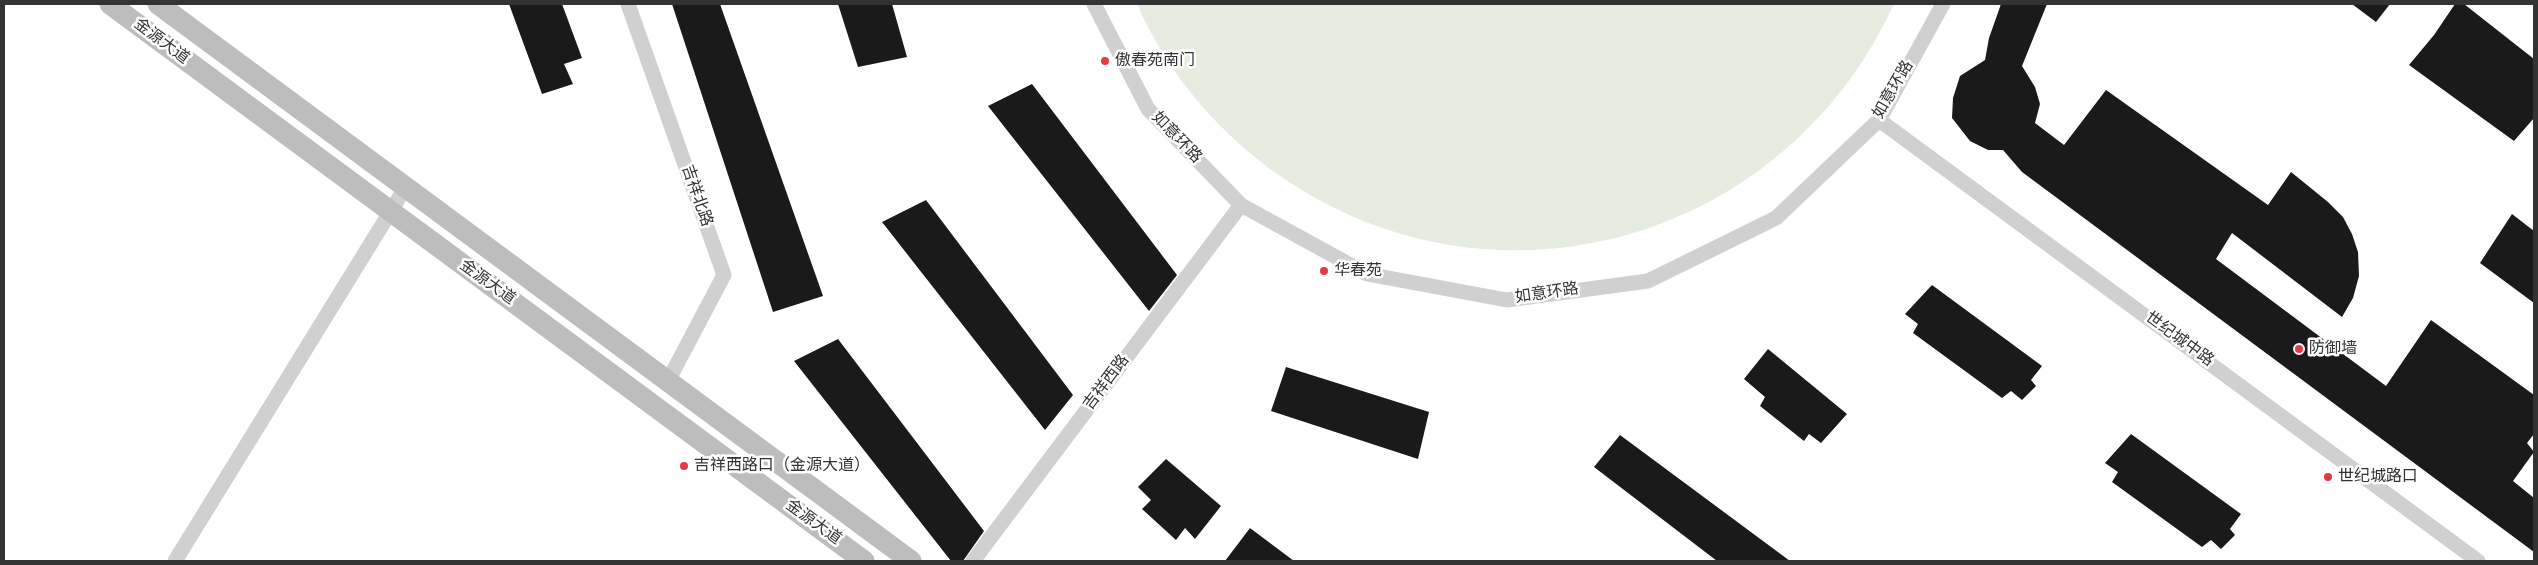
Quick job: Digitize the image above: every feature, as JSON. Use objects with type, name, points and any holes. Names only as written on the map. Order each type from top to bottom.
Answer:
[{"type":"street","name":"金源大道","points":[[110,4],[864,561]]},
{"type":"street","name":"金源大道","points":[[158,4],[908,560]]},
{"type":"street","name":"吉祥北路","points":[[628,4],[724,275],[668,381]]},
{"type":"street","name":"如意环路","points":[[1094,4],[1148,110],[1241,205],[1367,274],[1507,300],[1648,281],[1776,218],[1879,120],[1943,4]]},
{"type":"street","name":"世纪城中路","points":[[1879,120],[2478,561]]},
{"type":"street","points":[[175,561],[392,213],[405,188]]},
{"type":"street","name":"吉祥西路","points":[[973,561],[1241,205]]},
{"type":"shaded area","points":[[1137,4],[1894,4],[1843,89],[1776,157],[1699,207],[1613,238],[1522,250],[1430,241],[1340,211],[1256,158],[1220,126],[1188,89],[1160,48]]},
{"type":"building","points":[[509,4],[562,4],[582,58],[564,64],[573,84],[542,94]]},
{"type":"building","points":[[672,4],[720,4],[823,296],[773,312]]},
{"type":"building","points":[[838,4],[892,4],[907,57],[858,67]]},
{"type":"building","points":[[2001,4],[2047,4],[2022,66],[2035,87],[2040,104],[2035,123],[2064,145],[2106,90],[2268,205],[2291,172],[2328,202],[2343,217],[2352,234],[2358,252],[2359,276],[2353,298],[2342,317],[2232,233],[2216,259],[2386,386],[2431,320],[2534,395],[2534,434],[2527,443],[2534,452],[2513,481],[2534,498],[2534,552],[2022,172],[2003,150],[1988,150],[1970,141],[1952,118],[1953,98],[1960,76],[1985,60],[1989,38]]},
{"type":"building","points":[[2352,4],[2390,4],[2376,22]]},
{"type":"building","points":[[2455,4],[2464,4],[2534,59],[2534,118],[2514,141],[2409,65],[2434,35]]},
{"type":"building","points":[[1032,84],[1177,275],[1149,311],[988,106]]},
{"type":"building","points":[[926,200],[1073,395],[1045,430],[882,222]]},
{"type":"building","points":[[2512,214],[2534,231],[2534,303],[2480,263]]},
{"type":"building","points":[[1932,285],[2042,366],[2031,380],[2036,386],[2022,400],[2011,391],[2002,398],[1913,333],[1918,324],[1905,314]]},
{"type":"building","points":[[838,339],[984,531],[963,561],[951,561],[794,361]]},
{"type":"building","points":[[1768,349],[1847,414],[1821,443],[1809,434],[1804,441],[1760,406],[1765,397],[1744,379]]},
{"type":"building","points":[[1286,367],[1429,412],[1418,459],[1271,411]]},
{"type":"building","points":[[2131,434],[2241,514],[2230,529],[2235,535],[2221,549],[2211,540],[2202,547],[2112,482],[2118,472],[2105,463]]},
{"type":"building","points":[[1620,435],[1790,561],[1717,561],[1594,467]]},
{"type":"building","points":[[1166,459],[1221,506],[1195,539],[1185,528],[1176,540],[1142,509],[1151,500],[1138,487]]},
{"type":"building","points":[[1250,528],[1294,561],[1225,561]]},
{"type":"place","name":"傲春苑南门","points":[[1105,61]]},
{"type":"place","name":"华春苑","points":[[1324,271]]},
{"type":"place","name":"防御墙","points":[[2299,349]]},
{"type":"place","name":"吉祥西路口（金源大道）","points":[[684,466]]},
{"type":"place","name":"世纪城路口","points":[[2328,477]]}]
